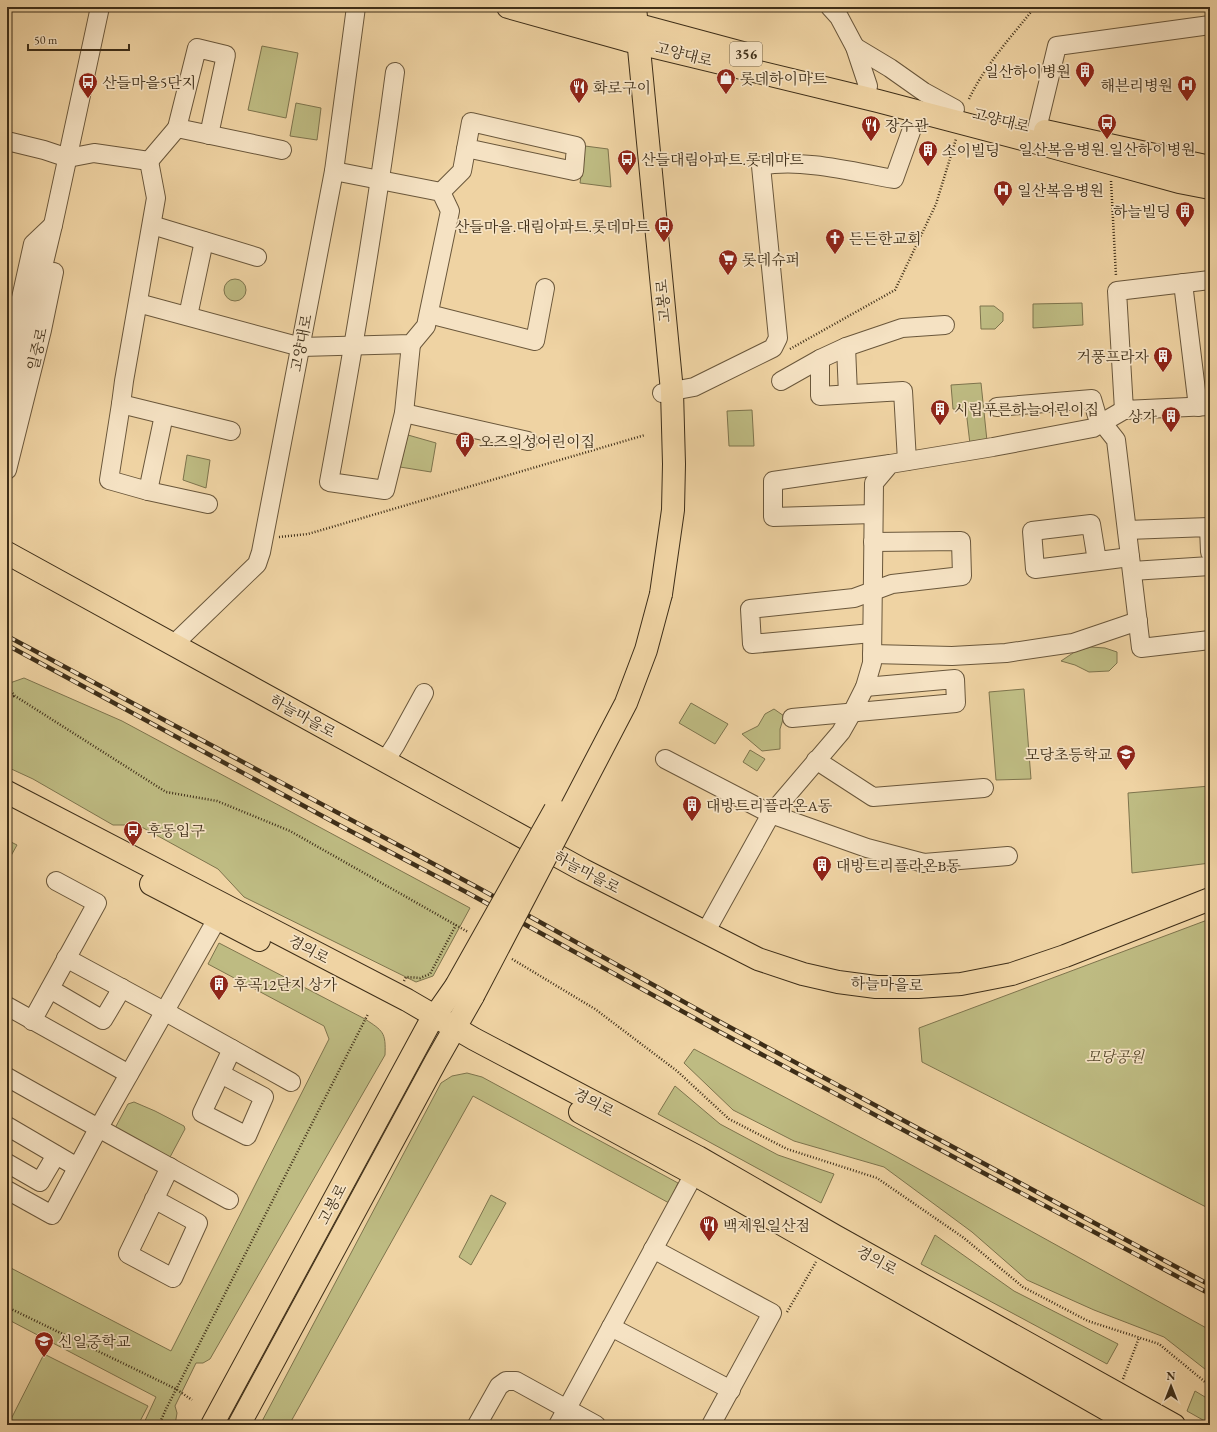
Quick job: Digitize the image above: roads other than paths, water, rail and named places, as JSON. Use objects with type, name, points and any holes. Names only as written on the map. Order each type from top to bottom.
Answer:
[{"type":"main road","name":"고양대로","points":[[508,7],[630,24]]},
{"type":"main road","name":"고양대로","points":[[560,7],[630,24],[867,92],[918,112],[1172,180],[1210,188]]},
{"type":"main road","name":"고봉로","points":[[239,1425],[436,1061],[453,1034],[465,991],[593,742],[654,592],[662,505],[667,392],[658,329],[630,24]]},
{"type":"main road","name":"고양대로","points":[[867,92],[962,104],[1037,129],[1210,167]]},
{"type":"main road","name":"하늘마을로","points":[[7,553],[583,870],[758,959],[803,974],[838,982],[876,987],[918,987],[961,984],[1012,974],[1065,956],[1210,899]]},
{"type":"main road","name":"경의로","points":[[7,792],[400,997],[432,1021],[453,1034],[694,1174],[1133,1420],[1174,1425]]},
{"type":"main road","name":"경의로","points":[[7,807],[216,919],[401,1010],[432,1021]]},
{"type":"main road","name":"고봉로","points":[[212,1425],[432,1021],[465,991]]},
{"type":"main road","name":"경의로","points":[[453,1034],[698,1157],[842,1240],[1133,1420]]},
{"type":"street","name":"일중로","points":[[7,417],[53,226],[100,7]]},
{"type":"street","name":"고양대로","points":[[174,644],[257,564],[262,552],[334,171],[356,7]]},
{"type":"street","points":[[830,7],[839,17],[855,47],[867,92]]},
{"type":"street","points":[[1037,129],[1058,46],[1210,25]]},
{"type":"street","points":[[855,47],[890,68],[924,92],[962,104]]},
{"type":"street","points":[[149,161],[177,128],[197,48],[226,55],[209,135]]},
{"type":"street","points":[[395,72],[381,180],[354,346],[329,482],[385,490],[404,413],[410,344],[426,326],[450,211],[441,192]]},
{"type":"street","points":[[667,392],[694,387],[773,348],[778,338],[761,166],[776,163],[807,165],[841,169],[894,179],[918,112]]},
{"type":"street","points":[[441,192],[462,171],[466,148],[471,122],[576,146],[574,171],[466,148]]},
{"type":"street","points":[[177,128],[282,150]]},
{"type":"street","points":[[7,142],[44,150],[68,158],[94,153],[149,161]]},
{"type":"street","points":[[149,161],[156,198],[124,380],[122,404],[109,480],[148,491],[208,504]]},
{"type":"street","points":[[334,171],[441,192]]},
{"type":"street","points":[[152,225],[257,257]]},
{"type":"street","name":"일중로","points":[[7,361],[33,244],[53,226]]},
{"type":"street","name":"일중로","points":[[7,470],[42,330],[56,259],[53,226]]},
{"type":"street","points":[[188,316],[204,241]]},
{"type":"street","points":[[1124,410],[1116,290],[1210,280]]},
{"type":"street","points":[[873,514],[773,517],[772,481],[993,447],[1085,430],[1093,428],[1124,410],[1204,406],[1183,283]]},
{"type":"street","points":[[429,314],[535,341],[545,288]]},
{"type":"street","points":[[138,303],[300,347],[410,344]]},
{"type":"street","points":[[781,381],[820,358],[846,347],[902,328],[945,325]]},
{"type":"street","points":[[846,347],[848,394]]},
{"type":"street","points":[[705,933],[771,814],[841,732],[854,711],[865,687],[872,663],[874,483],[899,462],[903,391],[820,396],[820,358]]},
{"type":"street","points":[[997,406],[1092,399],[1097,416],[1101,423],[1116,440],[1141,648],[1210,640]]},
{"type":"street","points":[[122,404],[231,431]]},
{"type":"street","points":[[404,413],[528,441]]},
{"type":"street","points":[[148,491],[164,415]]},
{"type":"street","points":[[1127,530],[1209,527],[1210,552]]},
{"type":"street","points":[[872,633],[752,644],[750,609],[854,598],[892,584],[962,576],[961,541],[873,542]]},
{"type":"street","points":[[1097,561],[1131,564],[1210,566]]},
{"type":"street","points":[[872,654],[952,656],[1006,653],[1073,643],[1138,621]]},
{"type":"street","points":[[792,718],[854,711],[956,703],[955,679],[865,687]]},
{"type":"street","points":[[385,761],[424,693]]},
{"type":"street","points":[[665,759],[771,814],[867,848],[924,863],[1008,856]]},
{"type":"street","points":[[816,760],[873,797],[984,788]]},
{"type":"street","points":[[32,1021],[96,903],[56,881]]},
{"type":"street","points":[[7,1190],[52,1215],[98,1129],[216,919]]},
{"type":"street","points":[[66,958],[164,1010],[291,1082]]},
{"type":"street","points":[[50,990],[103,1020],[122,988]]},
{"type":"street","points":[[7,1006],[129,1074]]},
{"type":"street","points":[[221,1074],[232,1049]]},
{"type":"street","points":[[7,1077],[98,1129],[229,1200]]},
{"type":"street","points":[[7,1126],[77,1167]]},
{"type":"street","points":[[7,1163],[40,1182],[56,1155]]},
{"type":"street","points":[[154,1200],[170,1167]]},
{"type":"street","points":[[562,1417],[694,1174]]},
{"type":"street","points":[[653,1249],[772,1313],[711,1425]]},
{"type":"street","points":[[611,1327],[731,1390]]},
{"type":"street","points":[[477,1425],[499,1386],[506,1380],[516,1380],[562,1417],[596,1425]]},
{"type":"railway","points":[[7,636],[475,886],[722,1023],[1210,1285]]},
{"type":"railway","points":[[7,645],[339,825],[468,893],[718,1031],[1210,1294]]},
{"type":"place","name":"일산하이병원","points":[[1085,88]]},
{"type":"place","name":"롯데하이마트","points":[[726,95]]},
{"type":"place","name":"산들마을5단지","points":[[88,99]]},
{"type":"place","name":"해븐리병원","points":[[1187,102]]},
{"type":"place","name":"화로구이","points":[[579,104]]},
{"type":"place","name":"일산복음병원.일산하이병원","points":[[1107,140]]},
{"type":"place","name":"장수관","points":[[871,142]]},
{"type":"place","name":"소이빌딩","points":[[928,167]]},
{"type":"place","name":"산들대림아파트.롯데마트","points":[[627,176]]},
{"type":"place","name":"일산복음병원","points":[[1003,207]]},
{"type":"place","name":"하늘빌딩","points":[[1185,228]]},
{"type":"place","name":"산들마을.대림아파트.롯데마트","points":[[664,243]]},
{"type":"place","name":"든든한교회","points":[[835,255]]},
{"type":"place","name":"롯데슈퍼","points":[[728,276]]},
{"type":"place","name":"거풍프라자","points":[[1163,373]]},
{"type":"place","name":"시립푸른하늘어린이집","points":[[940,426]]},
{"type":"place","name":"상가","points":[[1171,433]]},
{"type":"place","name":"오즈의성어린이집","points":[[465,458]]},
{"type":"place","name":"모당초등학교","points":[[1126,771]]},
{"type":"place","name":"대방트리플라온A동","points":[[692,822]]},
{"type":"place","name":"후동입구","points":[[133,847]]},
{"type":"place","name":"대방트리플라온B동","points":[[822,882]]},
{"type":"place","name":"후곡12단지 상가","points":[[219,1001]]},
{"type":"place","name":"백제원일산점","points":[[709,1242]]},
{"type":"place","name":"신일중학교","points":[[44,1358]]},
{"type":"park label","name":"모당공원","points":[[1115,1056]]}]
